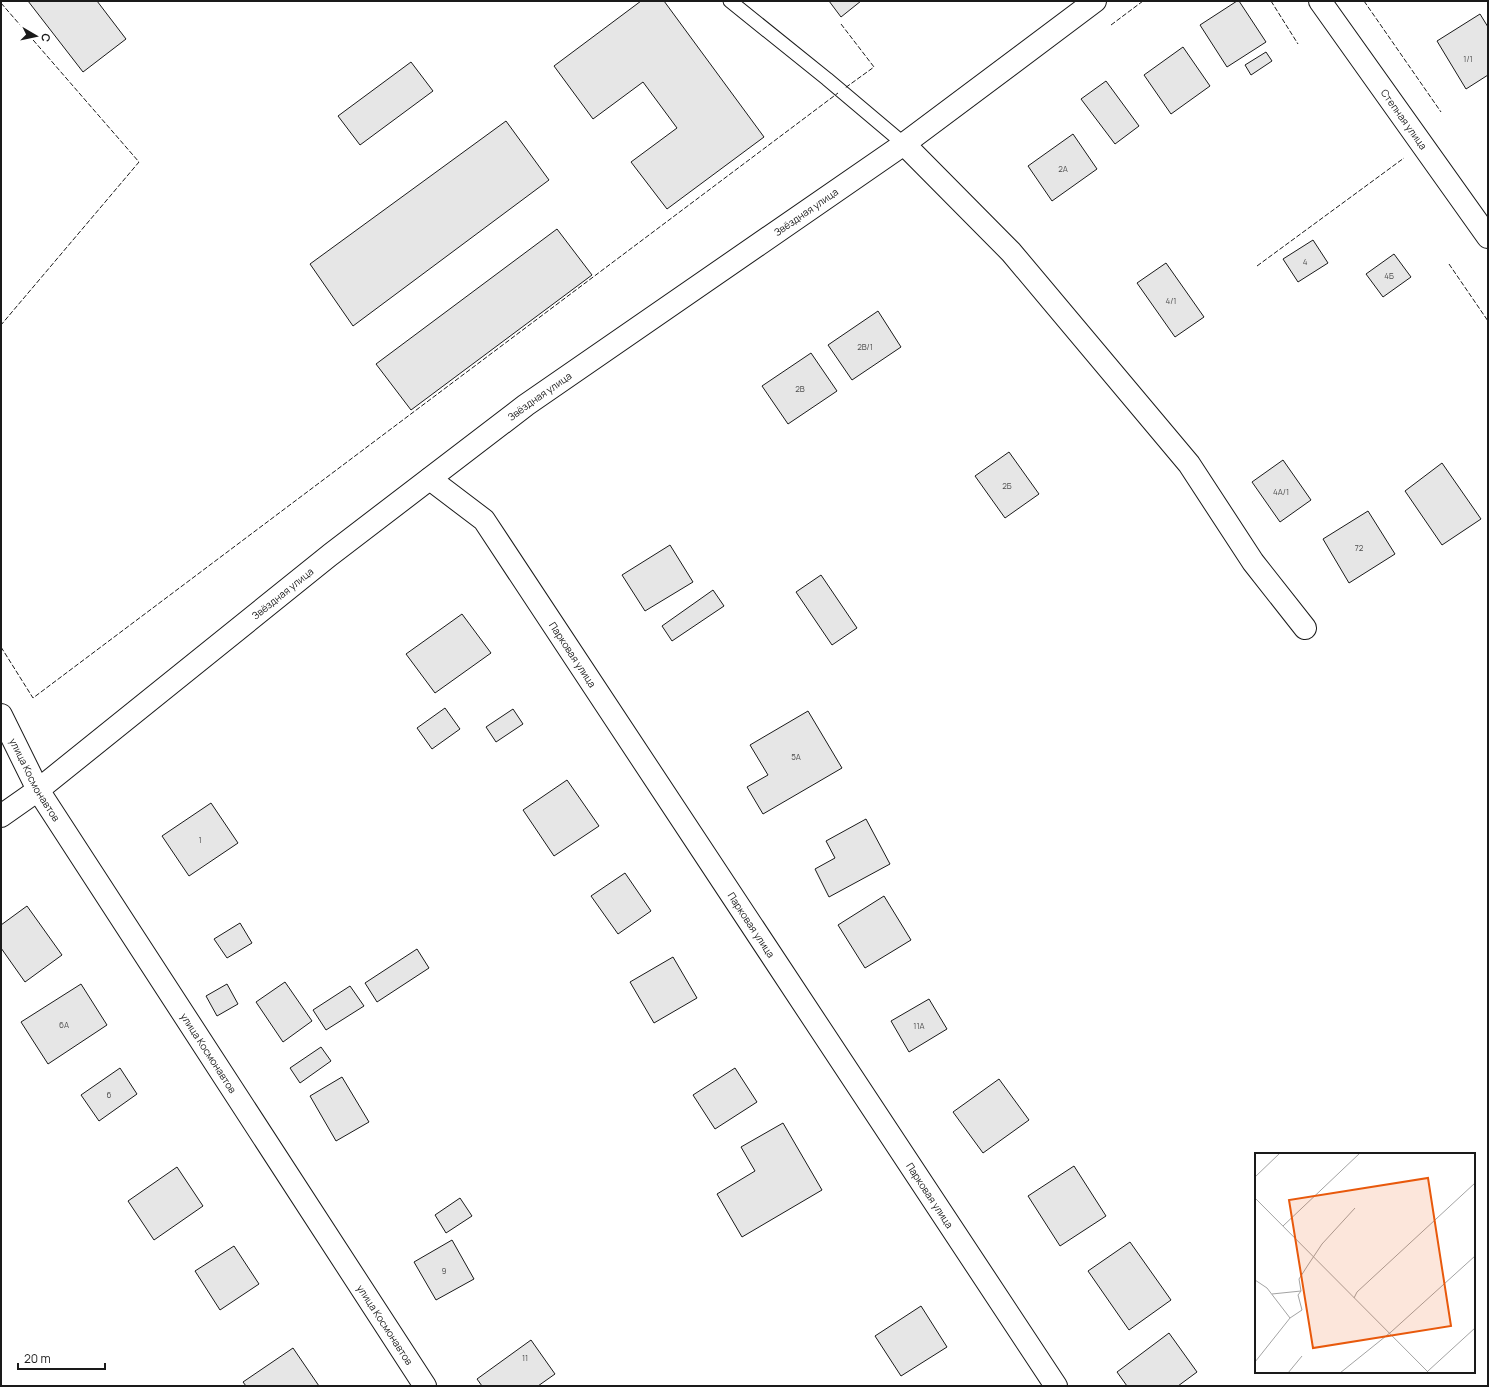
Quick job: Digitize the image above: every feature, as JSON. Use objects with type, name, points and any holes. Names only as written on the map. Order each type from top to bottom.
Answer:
[{"type":"street","name":"Звёздная улица","points":[[1,816],[38,790],[330,555],[526,405],[904,144],[1095,1]]},
{"type":"street","name":"Степная улица","points":[[1320,1],[1488,237]]},
{"type":"street","points":[[904,144],[1011,252],[1189,464],[1253,562],[1305,628]]},
{"type":"street","name":"Парковая улица","points":[[430,479],[484,520],[1056,1386]]},
{"type":"street","name":"улица Космонавтов","points":[[1,715],[38,790],[425,1386]]},
{"type":"lane","points":[[730,1],[827,79],[904,144]]},
{"type":"building","points":[[28,1],[97,1],[126,39],[83,72]]},
{"type":"building","points":[[641,1],[664,1],[764,137],[667,209],[631,162],[677,128],[643,82],[593,119],[554,66]]},
{"type":"building","points":[[829,1],[861,1],[841,17]]},
{"type":"building","points":[[1239,1],[1266,42],[1227,67],[1200,25]]},
{"type":"building","points":[[1480,14],[1488,27],[1488,75],[1466,89],[1437,41]]},
{"type":"building","points":[[1183,47],[1210,86],[1171,114],[1144,75]]},
{"type":"building","points":[[1266,52],[1272,61],[1251,75],[1245,65]]},
{"type":"building","points":[[411,62],[433,91],[360,145],[338,116]]},
{"type":"building","points":[[1106,81],[1139,126],[1115,144],[1081,99]]},
{"type":"building","points":[[506,121],[549,180],[353,326],[310,264]]},
{"type":"building","points":[[1073,134],[1097,169],[1052,201],[1028,166]]},
{"type":"building","points":[[557,229],[592,275],[411,410],[376,364]]},
{"type":"building","points":[[1313,240],[1328,263],[1298,282],[1283,259]]},
{"type":"building","points":[[1394,254],[1411,277],[1383,297],[1366,274]]},
{"type":"building","points":[[1166,263],[1204,317],[1175,337],[1137,283]]},
{"type":"building","points":[[878,311],[901,347],[852,380],[828,345]]},
{"type":"building","points":[[811,353],[837,391],[788,424],[762,386]]},
{"type":"building","points":[[1009,452],[1039,494],[1005,518],[975,476]]},
{"type":"building","points":[[1283,460],[1311,500],[1280,522],[1252,482]]},
{"type":"building","points":[[1442,463],[1481,519],[1442,545],[1405,491]]},
{"type":"building","points":[[1368,511],[1395,554],[1349,583],[1323,539]]},
{"type":"building","points":[[670,545],[693,582],[645,611],[622,575]]},
{"type":"building","points":[[821,575],[857,628],[832,645],[796,592]]},
{"type":"building","points":[[713,590],[724,606],[672,641],[662,626]]},
{"type":"building","points":[[462,614],[491,653],[435,693],[406,654]]},
{"type":"building","points":[[445,708],[460,729],[432,749],[417,728]]},
{"type":"building","points":[[513,709],[523,724],[496,742],[486,727]]},
{"type":"building","points":[[808,711],[842,768],[763,814],[747,787],[768,775],[750,745]]},
{"type":"building","points":[[567,780],[599,826],[554,856],[523,810]]},
{"type":"building","points":[[211,803],[238,843],[189,876],[162,836]]},
{"type":"building","points":[[866,819],[890,864],[829,897],[815,869],[835,858],[826,841]]},
{"type":"building","points":[[625,873],[651,911],[618,934],[591,896]]},
{"type":"building","points":[[884,896],[911,940],[865,968],[838,925]]},
{"type":"building","points":[[27,906],[62,955],[25,982],[1,948],[1,925]]},
{"type":"building","points":[[240,923],[252,943],[227,958],[214,939]]},
{"type":"building","points":[[417,949],[429,968],[377,1002],[365,983]]},
{"type":"building","points":[[673,957],[697,998],[654,1023],[630,982]]},
{"type":"building","points":[[285,982],[312,1021],[283,1042],[256,1002]]},
{"type":"building","points":[[81,984],[107,1025],[48,1064],[21,1022]]},
{"type":"building","points":[[227,984],[238,1004],[217,1016],[206,996]]},
{"type":"building","points":[[350,986],[364,1006],[326,1030],[313,1010]]},
{"type":"building","points":[[929,999],[947,1029],[909,1052],[891,1021]]},
{"type":"building","points":[[321,1047],[331,1061],[300,1083],[290,1068]]},
{"type":"building","points":[[120,1068],[137,1094],[99,1121],[81,1095]]},
{"type":"building","points":[[735,1068],[757,1102],[715,1129],[693,1095]]},
{"type":"building","points":[[342,1077],[369,1122],[336,1141],[310,1096]]},
{"type":"building","points":[[999,1079],[1029,1120],[983,1153],[953,1112]]},
{"type":"building","points":[[783,1123],[822,1190],[742,1237],[717,1194],[755,1171],[741,1147]]},
{"type":"building","points":[[1074,1166],[1106,1216],[1060,1246],[1028,1196]]},
{"type":"building","points":[[177,1167],[203,1206],[154,1240],[128,1201]]},
{"type":"building","points":[[460,1198],[472,1216],[446,1233],[435,1215]]},
{"type":"building","points":[[452,1240],[474,1279],[436,1300],[414,1262]]},
{"type":"building","points":[[1130,1242],[1171,1300],[1129,1330],[1088,1271]]},
{"type":"building","points":[[234,1246],[259,1284],[220,1310],[195,1271]]},
{"type":"building","points":[[921,1306],[947,1347],[901,1376],[875,1336]]},
{"type":"building","points":[[1169,1333],[1197,1372],[1178,1386],[1127,1386],[1117,1372]]},
{"type":"building","points":[[531,1340],[555,1374],[538,1386],[482,1386],[477,1379]]},
{"type":"building","points":[[293,1348],[319,1386],[246,1386],[243,1382]]},
{"type":"fence","points":[[1111,25],[1143,1]]},
{"type":"fence","points":[[1271,1],[1298,44]]},
{"type":"fence","points":[[1364,1],[1441,112]]},
{"type":"fence","points":[[1,3],[139,162],[1,325]]},
{"type":"fence","points":[[841,24],[874,67],[845,88]]},
{"type":"fence","points":[[1,647],[33,698],[838,93]]},
{"type":"fence","points":[[1257,266],[1404,158]]},
{"type":"fence","points":[[1449,264],[1488,321]]}]
